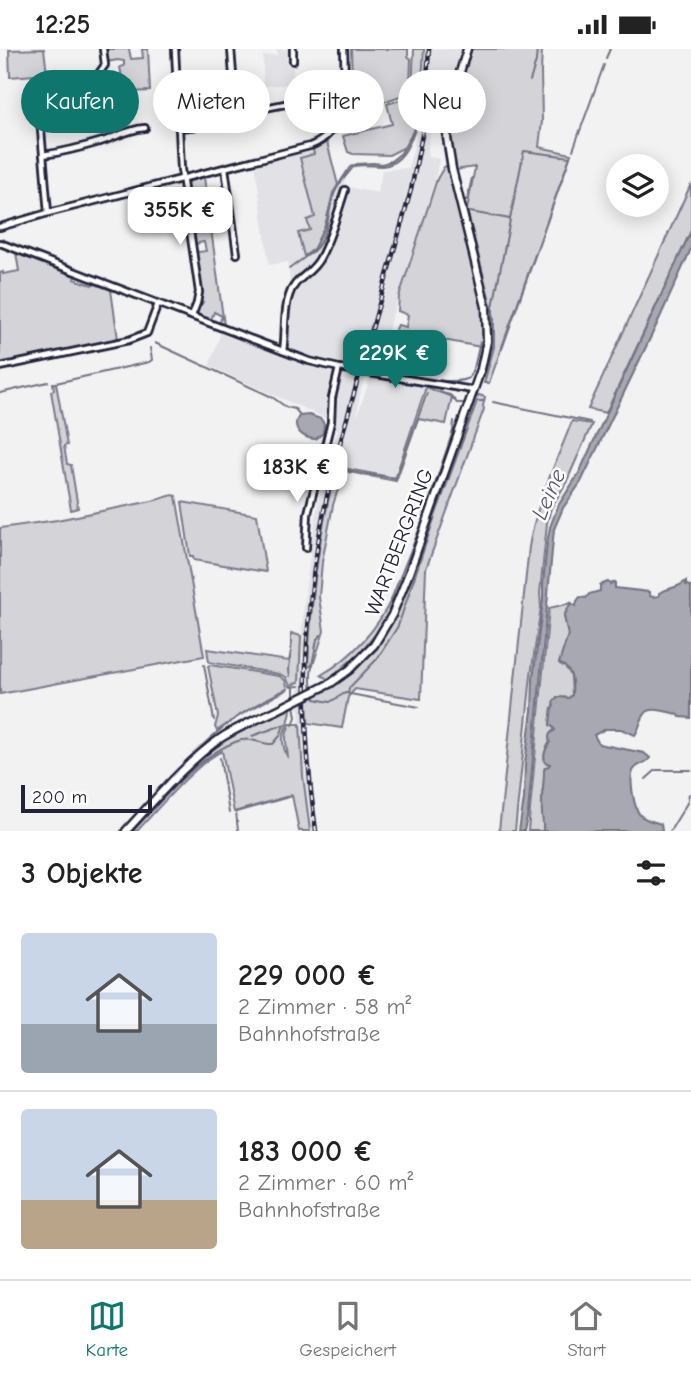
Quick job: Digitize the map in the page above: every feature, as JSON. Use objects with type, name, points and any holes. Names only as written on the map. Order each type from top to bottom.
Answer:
[{"type":"main road","name":"WARTBERGRING","points":[[126,831],[211,745],[331,683],[349,670],[374,645],[404,588],[485,350],[487,317],[481,282],[452,169],[447,138],[449,109],[467,49]]},
{"type":"street","points":[[101,70],[105,65],[103,49]]},
{"type":"street","points":[[175,49],[176,70]]},
{"type":"street","points":[[231,49],[233,70]]},
{"type":"street","points":[[293,49],[293,61]]},
{"type":"street","points":[[344,49],[345,70]]},
{"type":"street","points":[[43,155],[94,144],[145,128]]},
{"type":"street","points":[[41,133],[48,213]]},
{"type":"street","points":[[179,133],[199,292],[192,316]]},
{"type":"street","points":[[0,227],[302,148],[321,142],[331,133]]},
{"type":"street","points":[[225,168],[237,254]]},
{"type":"street","points":[[283,351],[290,293],[298,280],[321,258],[345,190]]},
{"type":"street","points":[[0,243],[316,363],[473,390]]},
{"type":"street","points":[[0,367],[144,335],[158,304]]},
{"type":"street","points":[[306,548],[309,513],[331,422],[332,398],[339,368]]},
{"type":"shaded area","points":[[44,49],[47,70],[21,70],[21,76],[10,77],[9,50]]},
{"type":"shaded area","points":[[104,49],[129,49],[131,59],[143,58],[142,49],[148,49],[150,91],[139,92],[139,70],[121,70],[124,61],[106,62]]},
{"type":"shaded area","points":[[277,49],[291,49],[288,65],[293,66],[293,70],[284,70],[284,85],[270,86],[270,70],[263,70],[263,56],[277,55]]},
{"type":"shaded area","points":[[351,49],[408,49],[411,59],[411,70],[398,70],[398,97],[384,102],[384,70],[352,70]]},
{"type":"shaded area","points":[[414,49],[424,49],[423,70],[413,70]]},
{"type":"shaded area","points":[[424,49],[463,49],[457,70],[423,70]]},
{"type":"shaded area","points":[[471,49],[542,49],[542,121],[539,147],[571,154],[489,383],[484,383],[494,347],[494,317],[467,210],[475,167],[455,170],[451,137],[451,133],[486,133],[486,70],[464,70]]},
{"type":"shaded area","points":[[398,101],[398,133],[412,133],[405,147],[389,155],[348,152],[343,136],[384,133],[384,126],[392,124],[387,104]]},
{"type":"shaded area","points":[[414,133],[401,157],[389,165],[354,166],[336,190],[320,243],[308,255],[326,223],[333,193],[350,167],[357,164],[382,164],[401,153]]},
{"type":"shaded area","points":[[416,133],[430,133],[429,157],[439,159],[435,180],[375,370],[367,370],[357,416],[371,376],[426,387],[395,478],[337,467],[332,483],[316,566],[311,617],[307,710],[319,831],[310,831],[299,713],[300,649],[316,514],[338,429],[332,427],[325,418],[209,366],[222,330],[283,353],[286,302],[290,286],[288,262],[269,265],[255,164],[313,149],[314,153],[300,158],[315,218],[310,230],[298,233],[304,255],[331,197],[342,180],[347,186],[378,193],[382,170],[408,168]]},
{"type":"shaded area","points":[[327,142],[338,185],[318,243],[304,256],[298,233],[310,230],[307,220],[315,217],[300,158],[314,154],[313,149]]},
{"type":"shaded area","points":[[446,166],[450,170],[481,298],[484,322],[481,347],[395,331],[398,325],[406,327],[408,315],[398,311],[399,297],[437,179]]},
{"type":"shaded area","points":[[204,177],[224,325],[219,324],[222,316],[214,312],[211,320],[197,313],[203,302],[196,251],[206,251],[204,242],[195,247],[193,228],[204,228],[202,219],[192,224],[187,184]]},
{"type":"shaded area","points":[[691,184],[691,231],[606,413],[588,409]]},
{"type":"shaded area","points":[[691,231],[691,249],[656,326],[581,482],[563,508],[554,529],[528,813],[524,831],[519,831],[550,527],[558,506],[579,473]]},
{"type":"shaded area","points":[[16,253],[75,276],[74,279],[111,290],[118,339],[0,364],[0,273],[19,271]]},
{"type":"shaded area","points":[[53,383],[56,383],[67,445],[64,446],[67,464],[71,465],[78,508],[71,510],[51,391],[54,390]]},
{"type":"shaded area","points":[[426,387],[452,397],[446,424],[418,419],[396,481],[344,471],[333,505],[322,562],[319,597],[324,631],[313,665],[308,667],[316,566],[337,467],[395,478]]},
{"type":"shaded area","points":[[479,395],[485,397],[484,409],[426,569],[421,699],[355,689],[348,697],[342,728],[308,723],[307,700],[331,687],[354,669],[385,632],[473,400]]},
{"type":"shaded area","points":[[309,415],[321,419],[324,424],[323,433],[316,439],[303,435],[297,429],[299,416]]},
{"type":"shaded area","points":[[572,421],[592,424],[566,483],[551,508],[547,523],[541,607],[515,831],[499,831],[529,547],[541,499]]},
{"type":"shaded area","points":[[176,496],[204,656],[0,694],[0,528],[57,520]]},
{"type":"shaded area","points":[[182,502],[257,515],[266,572],[194,560],[193,556],[190,556]]},
{"type":"shaded area","points":[[686,581],[686,585],[691,586],[691,718],[651,710],[643,716],[635,735],[621,729],[605,729],[594,735],[599,744],[644,753],[650,758],[633,771],[633,794],[640,815],[661,824],[662,831],[543,831],[544,770],[550,764],[545,762],[544,756],[551,732],[555,730],[550,725],[553,702],[557,697],[569,698],[572,695],[571,676],[559,663],[568,635],[564,616],[571,603],[576,606],[580,597],[586,598],[589,594],[600,591],[600,585],[608,582],[615,582],[615,588],[649,592],[653,597]]},
{"type":"shaded area","points":[[393,596],[385,620],[369,642],[328,679],[321,675],[354,651],[380,619]]},
{"type":"shaded area","points":[[571,603],[564,616],[568,635],[560,664],[568,668],[572,695],[569,698],[557,697],[552,708],[550,725],[555,730],[545,754],[545,762],[550,766],[546,767],[542,795],[543,831],[528,831],[549,608]]},
{"type":"shaded area","points":[[291,633],[301,636],[299,682],[290,686],[286,677],[279,674],[209,662],[207,649],[289,661]]},
{"type":"shaded area","points":[[208,666],[279,676],[285,680],[288,689],[217,731],[215,727],[218,716]]},
{"type":"shaded area","points":[[291,707],[283,737],[284,749],[288,758],[288,729],[290,724],[300,724],[310,831],[299,831],[292,795],[234,812],[222,751],[189,776],[137,831],[129,831],[178,778],[217,743],[247,726]]},
{"type":"waterway","points":[[530,81],[537,49]]},
{"type":"waterway","points":[[606,58],[610,49]]},
{"type":"waterway","points":[[573,150],[604,65]]},
{"type":"waterway","points":[[470,212],[510,219],[524,151],[570,157],[502,349]]},
{"type":"waterway","points":[[465,200],[472,178]]},
{"type":"waterway","points":[[484,376],[493,346],[493,307],[510,220]]},
{"type":"waterway","points":[[289,269],[308,255]]},
{"type":"waterway","points":[[393,336],[385,370],[451,381],[469,378],[482,342]]},
{"type":"waterway","points":[[155,343],[272,397],[286,407],[295,409],[300,415]]},
{"type":"waterway","points":[[56,383],[149,362],[152,360],[150,348]]},
{"type":"waterway","points":[[0,393],[48,382]]},
{"type":"waterway","points":[[435,391],[450,395],[457,403],[463,403]]},
{"type":"waterway","points":[[365,474],[396,478],[427,393]]},
{"type":"waterway","points":[[348,693],[349,688],[377,659],[398,626],[477,401],[484,401]]},
{"type":"waterway","points":[[493,402],[590,422]]},
{"type":"waterway","points":[[390,602],[423,520],[454,421]]},
{"type":"waterway","points":[[347,471],[363,474]]},
{"type":"waterway","points":[[321,635],[317,639],[312,669],[311,684],[315,699],[330,702],[345,693],[419,707]]},
{"type":"waterway","points":[[290,676],[292,641]]},
{"type":"waterway","points":[[204,665],[214,720]]},
{"type":"waterway","points":[[291,687],[299,686]]},
{"type":"waterway","points":[[294,687],[294,700]]},
{"type":"waterway","points":[[170,779],[223,727],[287,689]]},
{"type":"waterway","points":[[293,725],[296,717],[294,705]]},
{"type":"waterway","points":[[252,736],[286,724]]},
{"type":"waterway","points":[[133,831],[183,778],[211,755],[241,740],[273,744],[284,725]]},
{"type":"waterway","points":[[220,758],[229,813]]},
{"type":"waterway","points":[[646,779],[656,770],[691,770]]},
{"type":"waterway","points":[[670,831],[687,803],[689,794]]},
{"type":"waterway","points":[[238,831],[236,812],[292,796]]},
{"type":"waterway","points":[[121,831],[137,814]]},
{"type":"railway","points":[[316,831],[310,783],[306,688],[307,641],[317,548],[337,454],[411,190],[424,125],[429,49]]},
{"type":"water label","name":"Leine","points":[[548,494]]}]
